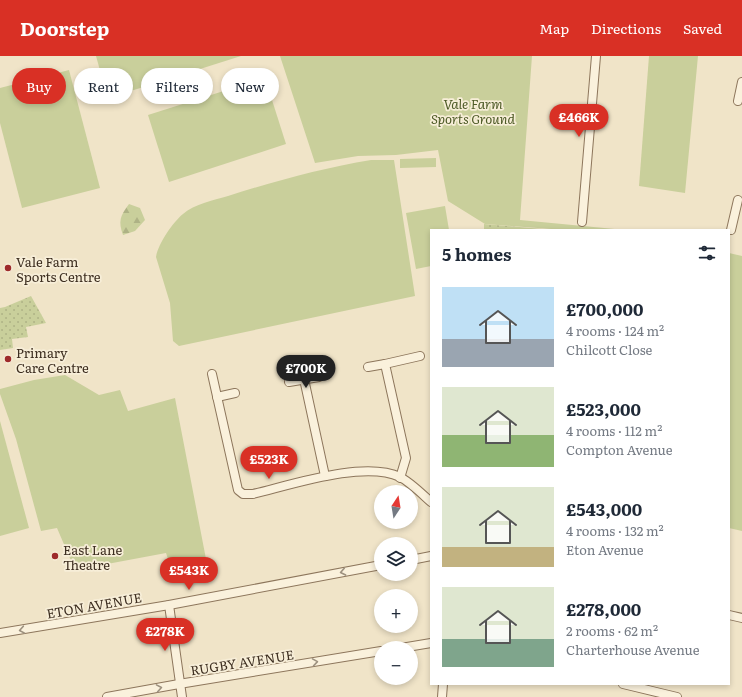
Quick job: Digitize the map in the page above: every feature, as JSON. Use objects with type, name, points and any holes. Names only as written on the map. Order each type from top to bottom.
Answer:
[{"type":"street","points":[[582,222],[596,56]]},
{"type":"street","points":[[738,101],[742,82]]},
{"type":"street","points":[[731,230],[738,214],[738,200]]},
{"type":"street","points":[[368,367],[420,356]]},
{"type":"street","points":[[385,364],[406,458],[400,478]]},
{"type":"street","points":[[212,374],[238,490],[243,494],[254,494],[325,476],[363,471],[385,473],[400,478],[430,501]]},
{"type":"street","points":[[289,382],[319,376]]},
{"type":"street","points":[[304,379],[325,476]]},
{"type":"street","points":[[217,397],[235,393]]},
{"type":"street","points":[[418,559],[430,556]]},
{"type":"street","name":"ETON AVENUE","points":[[0,633],[170,605],[374,566]]},
{"type":"street","points":[[170,605],[179,684],[182,697]]},
{"type":"street","points":[[730,615],[742,618]]},
{"type":"street","points":[[418,645],[430,643]]},
{"type":"street","name":"RUGBY AVENUE","points":[[107,697],[374,652]]},
{"type":"street","points":[[442,697],[443,685]]},
{"type":"street","points":[[627,685],[677,697]]},
{"type":"green space","points":[[96,56],[241,56],[203,68],[141,68],[141,88],[133,90],[133,68],[99,68]]},
{"type":"green space","name":"Vale Farm Sports Ground","points":[[280,56],[532,56],[520,220],[614,229],[551,229],[485,224],[448,201],[438,150],[396,155],[358,156],[315,163]]},
{"type":"green space","points":[[649,56],[698,56],[685,193],[639,186]]},
{"type":"green space","points":[[69,70],[74,89],[74,104],[78,104],[100,188],[22,208],[0,123],[0,88],[12,85],[12,104],[66,104],[66,71]]},
{"type":"green space","points":[[221,92],[221,104],[273,104],[286,144],[169,182],[148,115],[183,104],[213,104],[213,94]]},
{"type":"green space","points":[[436,158],[436,167],[400,168],[400,159]]},
{"type":"green space","points":[[371,160],[394,160],[415,296],[179,346],[173,341],[170,303],[156,257],[166,234],[183,214],[205,203],[263,185],[299,175]]},
{"type":"green space","points":[[129,204],[140,208],[145,220],[135,231],[123,235],[120,222]]},
{"type":"green space","points":[[445,206],[449,229],[430,229],[430,266],[416,269],[406,213]]},
{"type":"green space","points":[[484,224],[542,229],[484,229]]},
{"type":"green space","points":[[730,253],[742,256],[742,531],[730,528]]},
{"type":"green space","points":[[31,296],[46,323],[26,327],[28,337],[12,339],[13,348],[0,350],[0,308]]},
{"type":"green space","points":[[65,375],[99,395],[120,390],[128,411],[175,398],[206,559],[170,565],[166,553],[75,570],[57,528],[41,531],[16,439],[0,394],[0,389],[34,380]]},
{"type":"green space","points":[[0,421],[29,528],[0,536]]},
{"type":"place","name":"Vale Farm Sports Centre","points":[[8,268]]},
{"type":"place","name":"Primary Care Centre","points":[[8,359]]},
{"type":"place","name":"East Lane Theatre","points":[[55,556]]}]
